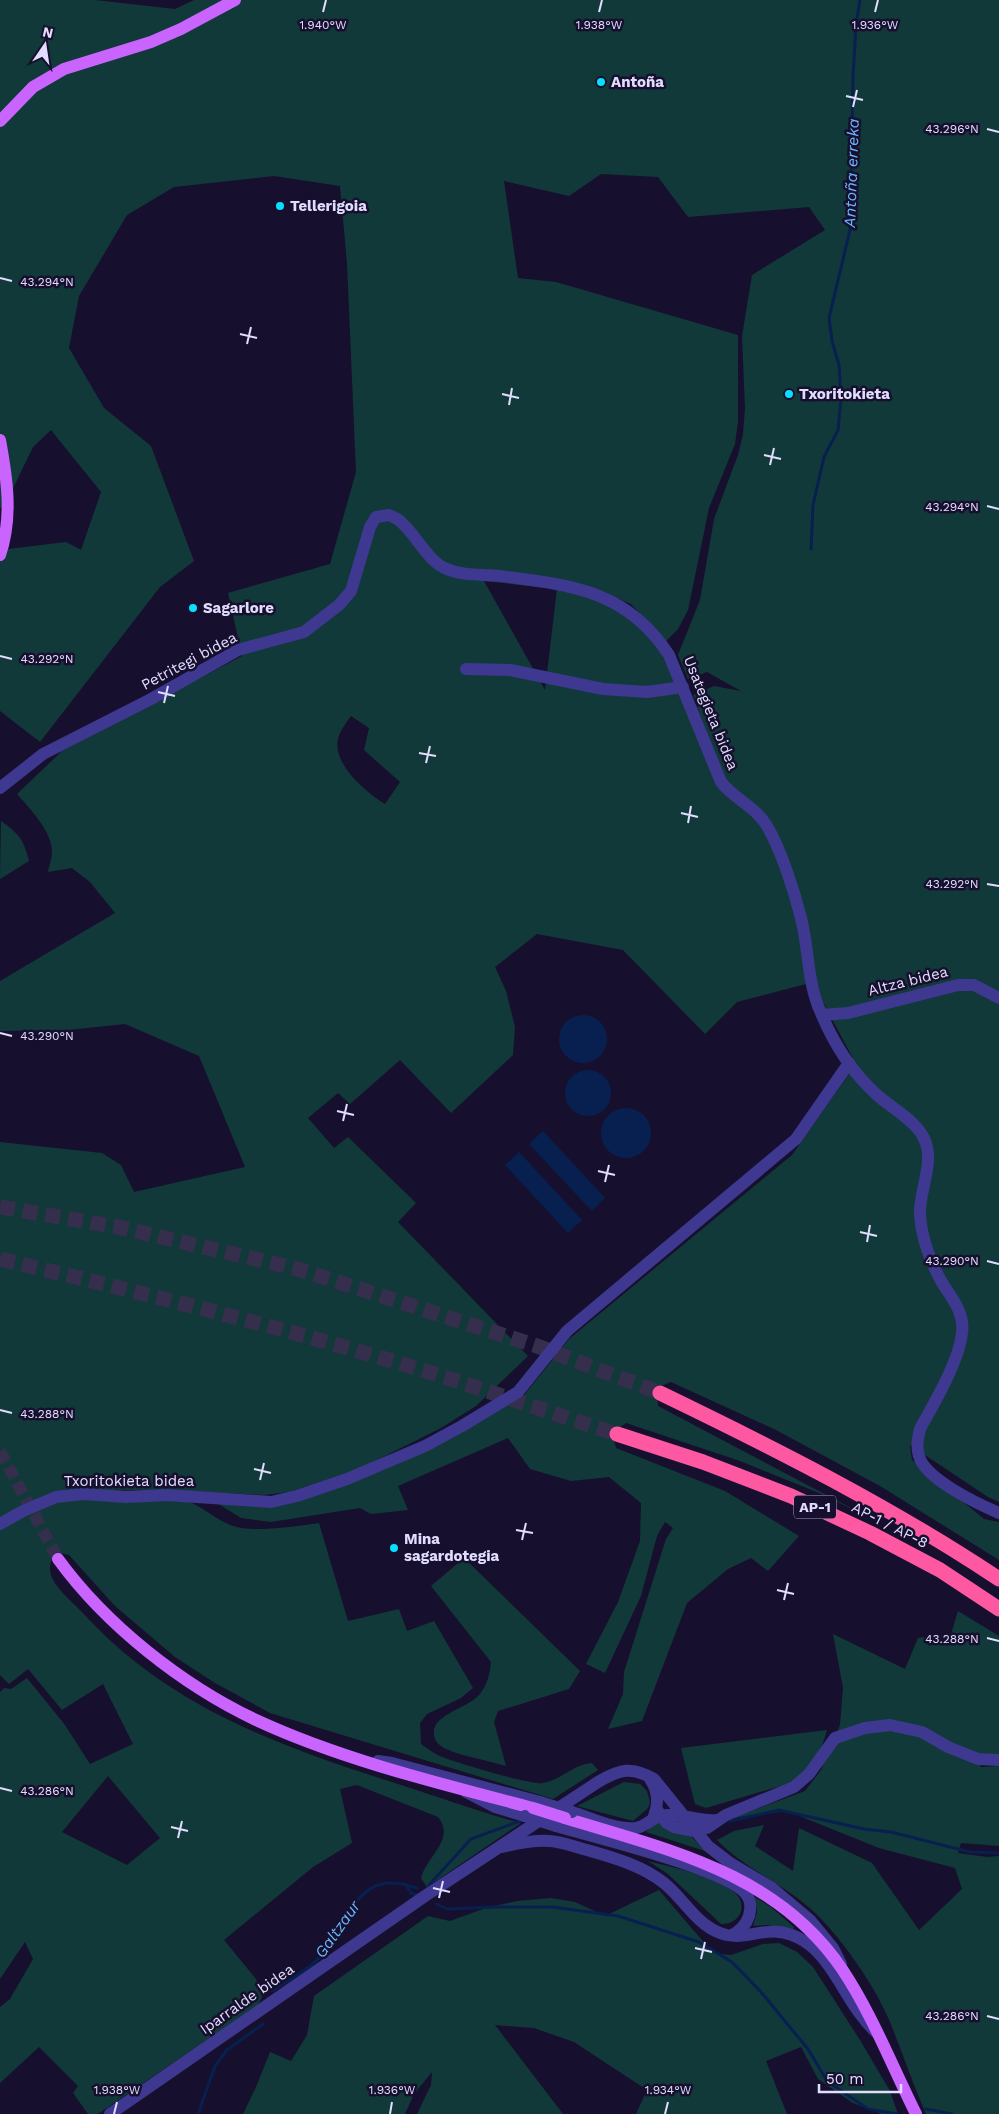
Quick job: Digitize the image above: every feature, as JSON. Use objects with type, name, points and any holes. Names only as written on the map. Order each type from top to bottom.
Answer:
[{"type":"highway","name":"AP-1 / AP-8","points":[[660,1392],[788,1455],[882,1506],[999,1579]]},
{"type":"highway","name":"AP-1 / AP-8","points":[[617,1434],[703,1462],[791,1496],[870,1533],[922,1561],[999,1609]]},
{"type":"main road","points":[[0,121],[33,87],[64,69],[152,42],[235,0]]},
{"type":"main road","points":[[0,440],[6,476],[8,513],[0,555]]},
{"type":"main road","points":[[58,1559],[86,1595],[158,1659],[221,1702],[255,1720],[293,1736],[360,1759],[459,1788],[531,1814],[564,1819],[696,1859],[739,1879],[761,1892],[790,1912],[825,1946],[842,1969],[878,2034],[916,2114]]},
{"type":"street","name":"Petritegi bidea","points":[[0,788],[43,754],[151,699],[238,650],[304,632],[339,605],[351,592],[370,527],[376,518],[389,515],[402,522],[444,569],[457,573],[507,577],[583,590],[606,598],[642,622]]},
{"type":"street","name":"Usategieta bidea","points":[[642,622],[658,638],[669,655],[721,782],[728,792],[754,811],[766,824],[774,841],[801,918],[814,998],[848,1063],[875,1094],[909,1120],[922,1134],[928,1151],[928,1172],[921,1196],[922,1231],[939,1278],[962,1316],[963,1331],[960,1347],[920,1429],[917,1444],[919,1456],[923,1466],[932,1474],[978,1504],[999,1514]]},
{"type":"street","points":[[466,669],[510,670],[603,689],[648,692],[683,687]]},
{"type":"street","name":"Altza bidea","points":[[822,1015],[848,1013],[958,985],[974,985],[999,998]]},
{"type":"street","name":"Txoritokieta bidea","points":[[0,1524],[23,1511],[56,1497],[83,1494],[126,1497],[167,1495],[271,1502],[306,1493],[347,1479],[424,1446],[518,1392],[567,1332],[796,1139],[848,1063]]},
{"type":"street","points":[[647,1775],[655,1789],[657,1814],[674,1828],[694,1831],[707,1828],[715,1822],[794,1787],[809,1774],[835,1738],[865,1728],[890,1725],[922,1732],[948,1746],[978,1758],[999,1760]]},
{"type":"street","points":[[360,1759],[392,1763],[531,1814],[552,1812]]},
{"type":"street","points":[[532,1843],[541,1825],[552,1812],[598,1782],[617,1772],[632,1770],[647,1775],[660,1784],[682,1816],[708,1846],[730,1863],[772,1888],[810,1920],[833,1948],[840,1960],[842,1969]]},
{"type":"street","points":[[531,1814],[532,1843]]},
{"type":"street","points":[[478,1861],[494,1849],[531,1814]]},
{"type":"street","points":[[564,1819],[636,1828],[643,1826],[657,1814],[715,1822]]},
{"type":"street","points":[[564,1819],[691,1866],[730,1883],[746,1894],[751,1907],[746,1923],[732,1935]]},
{"type":"street","points":[[708,1846],[708,1835],[715,1822]]},
{"type":"street","points":[[541,1825],[551,1841]]},
{"type":"street","points":[[494,1849],[551,1841],[583,1849],[623,1861],[653,1875],[665,1884],[711,1930],[724,1935],[743,1935],[771,1930],[789,1934],[806,1941],[831,1969],[859,2015],[878,2034]]},
{"type":"street","points":[[478,1861],[532,1843],[583,1849]]},
{"type":"street","name":"Iparralde bidea","points":[[110,2114],[478,1861]]},
{"type":"green space","points":[[0,0],[95,0],[175,9],[194,0],[999,0],[999,1502],[988,1497],[910,1445],[912,1460],[984,1519],[999,1522],[999,1560],[880,1486],[776,1430],[671,1382],[656,1388],[658,1406],[885,1526],[824,1495],[740,1461],[626,1423],[612,1433],[616,1448],[725,1491],[799,1536],[768,1571],[751,1558],[728,1569],[687,1603],[642,1721],[608,1729],[623,1694],[624,1672],[666,1539],[673,1528],[665,1522],[657,1536],[641,1596],[605,1673],[586,1664],[618,1602],[640,1541],[641,1503],[609,1477],[571,1481],[530,1469],[508,1438],[398,1486],[408,1510],[371,1514],[360,1508],[271,1522],[241,1518],[217,1503],[269,1506],[300,1501],[360,1478],[452,1438],[525,1394],[569,1339],[792,1155],[856,1064],[817,991],[806,916],[772,824],[755,806],[729,785],[718,765],[693,695],[714,686],[741,691],[707,672],[688,679],[678,655],[700,600],[714,519],[738,455],[743,434],[745,408],[742,336],[752,275],[825,230],[809,207],[688,217],[658,177],[601,174],[569,196],[504,181],[518,278],[556,282],[738,335],[738,422],[735,444],[709,508],[688,610],[678,629],[666,641],[631,604],[593,588],[541,577],[484,571],[484,580],[568,590],[585,594],[616,607],[635,621],[651,639],[677,681],[718,781],[756,819],[769,838],[795,910],[801,934],[806,984],[737,1002],[705,1034],[623,950],[537,934],[495,967],[506,991],[515,1027],[513,1055],[451,1113],[400,1060],[350,1104],[338,1093],[308,1118],[334,1148],[348,1137],[416,1203],[398,1222],[528,1356],[476,1406],[441,1428],[361,1468],[290,1492],[263,1495],[165,1490],[81,1491],[57,1494],[33,1502],[0,1520],[0,1142],[102,1153],[121,1165],[134,1192],[245,1167],[199,1056],[125,1024],[68,1030],[0,1031],[0,981],[115,913],[90,882],[72,868],[48,872],[52,852],[48,836],[34,813],[17,794],[62,751],[242,656],[228,593],[330,564],[356,472],[347,263],[340,186],[274,176],[174,187],[127,215],[79,296],[69,348],[104,408],[151,446],[194,561],[160,587],[40,742],[0,711],[0,550],[66,542],[81,550],[101,492],[51,430],[33,447],[4,507],[0,508]],"holes":[[[484,581],[557,589],[545,690]],[[351,716],[369,728],[364,750],[400,782],[385,804],[359,784],[344,765],[339,754],[337,744],[340,733]]]},
{"type":"green space","points":[[1,821],[20,838],[29,861],[0,879]]},
{"type":"green space","points":[[71,1499],[185,1500],[233,1526],[242,1528],[276,1528],[319,1523],[348,1621],[399,1609],[407,1631],[434,1621],[473,1688],[461,1698],[427,1714],[420,1723],[421,1744],[448,1759],[493,1773],[537,1783],[556,1779],[585,1764],[592,1763],[598,1770],[553,1799],[270,1713],[215,1683],[175,1657],[115,1606],[69,1555],[55,1552],[50,1567],[53,1580],[57,1586],[115,1645],[151,1674],[188,1698],[268,1738],[354,1770],[521,1823],[427,1887],[421,1878],[444,1833],[443,1825],[438,1817],[357,1785],[340,1789],[352,1843],[313,1867],[224,1940],[256,1979],[262,1997],[258,2005],[98,2114],[88,2114],[73,2093],[78,2086],[39,2047],[0,2083],[0,2007],[10,1999],[33,1959],[25,1942],[0,1979],[0,1692],[4,1688],[11,1689],[27,1678],[65,1725],[90,1764],[133,1744],[103,1684],[62,1710],[28,1669],[9,1684],[0,1675],[0,1529],[51,1503]],"holes":[[[108,1776],[160,1838],[127,1865],[62,1832]]]},
{"type":"green space","points":[[464,1558],[580,1671],[569,1689],[498,1711],[494,1722],[506,1766],[446,1749],[435,1740],[435,1728],[438,1722],[480,1694],[490,1671],[491,1662],[431,1586]]},
{"type":"green space","points":[[958,1611],[999,1636],[999,1756],[975,1753],[981,1767],[999,1766],[999,1846],[961,1843],[958,1853],[987,1857],[999,1856],[999,2114],[926,2114],[883,2007],[866,1977],[845,1947],[812,1910],[739,1859],[717,1840],[734,1831],[764,1825],[755,1846],[793,1871],[799,1828],[872,1863],[919,1930],[962,1889],[955,1868],[879,1848],[787,1811],[732,1818],[805,1791],[821,1770],[840,1725],[843,1688],[833,1634],[905,1669],[918,1638],[951,1634]]},
{"type":"green space","points":[[827,1730],[821,1749],[810,1766],[794,1782],[706,1808],[695,1804],[681,1748]]},
{"type":"green space","points":[[624,1782],[640,1784],[647,1791],[650,1802],[648,1808],[633,1821],[577,1806]]},
{"type":"green space","points":[[658,1821],[691,1836],[705,1851],[646,1832]]},
{"type":"green space","points":[[648,1861],[694,1873],[727,1887],[739,1898],[741,1903],[740,1914],[733,1921],[721,1924],[668,1874]]},
{"type":"green space","points":[[659,1890],[707,1946],[719,1954],[731,1955],[763,1944],[779,1943],[797,1952],[813,1967],[860,2040],[890,2091],[898,2114],[882,2114],[853,2103],[818,2079],[801,2047],[766,2061],[787,2114],[636,2114],[647,2090],[574,2042],[534,2028],[495,2025],[563,2114],[417,2114],[431,2085],[432,2072],[414,2094],[405,2114],[243,2114],[270,2052],[291,2061],[307,2035],[314,1996],[428,1916],[450,1921],[486,1908],[517,1901],[551,1898],[575,1902],[605,1916]]},
{"type":"green space","points":[[755,1897],[771,1907],[794,1927],[793,1930],[767,1925],[753,1926],[757,1912]]},
{"type":"water","points":[[578,1015],[588,1015],[600,1022],[607,1034],[607,1044],[600,1056],[588,1063],[578,1063],[570,1059],[563,1052],[559,1044],[559,1034],[563,1026],[570,1019]]},
{"type":"water","points":[[593,1070],[597,1071],[607,1080],[610,1084],[610,1102],[601,1112],[593,1116],[583,1116],[575,1112],[566,1102],[565,1088],[569,1080],[579,1071]]},
{"type":"water","points":[[626,1108],[635,1110],[646,1119],[651,1133],[649,1142],[640,1153],[626,1158],[617,1156],[606,1147],[601,1133],[603,1124],[612,1113]]},
{"type":"water","points":[[543,1131],[605,1198],[592,1211],[529,1144]]},
{"type":"water","points":[[519,1152],[582,1220],[568,1233],[505,1165]]},
{"type":"waterway","name":"Antoña erreka","points":[[811,549],[813,505],[824,457],[838,430],[841,398],[839,365],[832,341],[829,318],[850,230],[853,76],[856,25],[860,0]]},
{"type":"waterway","points":[[730,1821],[779,1810],[864,1829],[891,1832],[970,1852],[999,1853]]},
{"type":"waterway","points":[[429,1885],[471,1839],[523,1820]]},
{"type":"waterway","name":"Galtzaur","points":[[272,1991],[303,1972],[319,1958],[355,1904],[372,1888],[391,1883],[417,1888]]},
{"type":"waterway","points":[[407,1886],[411,1893],[416,1895]]},
{"type":"waterway","points":[[437,1904],[447,1909],[553,1907],[618,1916],[699,1942],[732,1962],[761,1992],[808,2049],[827,2081],[868,2109],[897,2114]]},
{"type":"waterway","name":"Galtzaur","points":[[198,2114],[215,2066],[227,2050],[263,2024]]},
{"type":"waterway","points":[[926,2109],[952,2114]]},
{"type":"tunnel","points":[[0,1207],[118,1227],[298,1269],[540,1347],[660,1393]]},
{"type":"tunnel","points":[[0,1259],[165,1299],[329,1343],[438,1375],[617,1434]]},
{"type":"tunnel","points":[[0,1451],[58,1559]]},
{"type":"place","name":"Antoña","points":[[601,82]]},
{"type":"place","name":"Tellerigoia","points":[[280,206]]},
{"type":"place","name":"Txoritokieta","points":[[789,394]]},
{"type":"place","name":"Sagarlore","points":[[193,608]]},
{"type":"place","name":"Mina sagardotegia","points":[[394,1548]]}]
